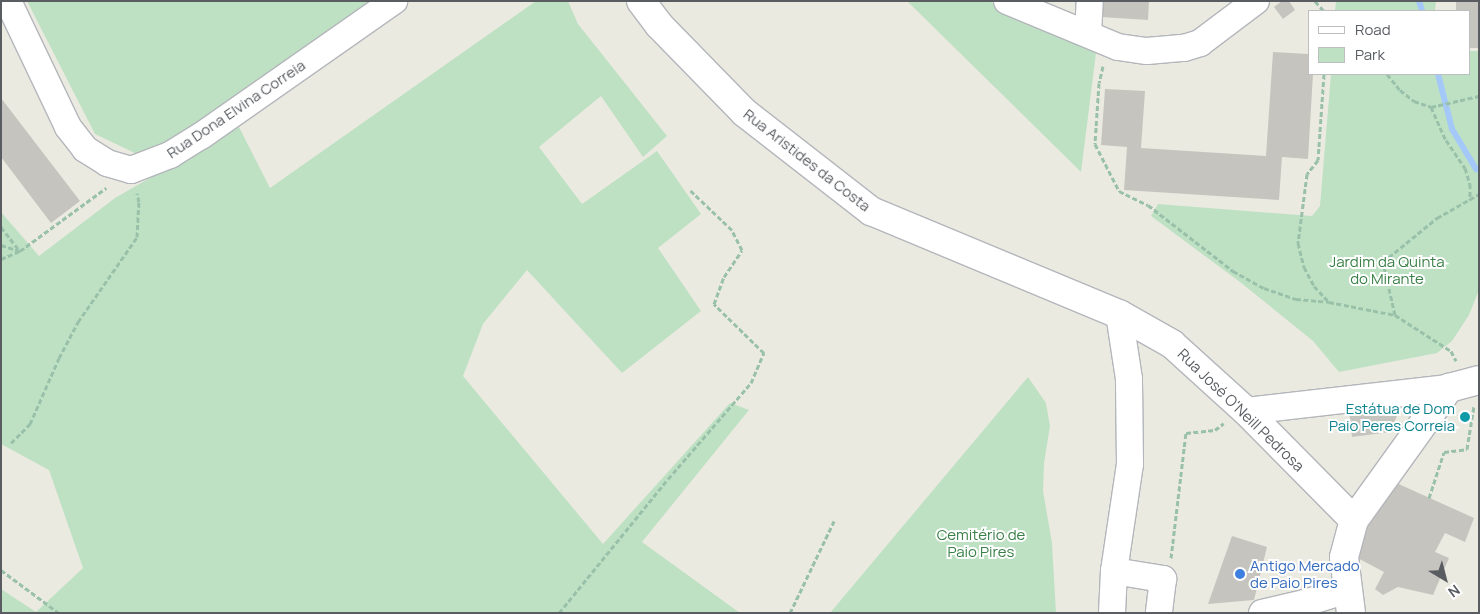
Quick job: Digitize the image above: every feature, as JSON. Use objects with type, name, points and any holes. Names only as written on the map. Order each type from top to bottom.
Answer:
[{"type":"street","points":[[8,1],[68,127],[85,149],[133,179]]},
{"type":"street","name":"Rua Dona Elvina Correia","points":[[133,179],[201,136],[394,1]]},
{"type":"street","name":"Rua Aristides da Costa","points":[[641,1],[659,25],[746,114],[871,211],[1119,314]]},
{"type":"street","points":[[1090,1],[1098,38]]},
{"type":"street","points":[[1022,4],[1118,47],[1147,51],[1184,48],[1200,43],[1256,1]]},
{"type":"street","points":[[1112,613],[1114,571],[1130,464],[1129,379],[1119,314]]},
{"type":"street","name":"Rua José O'Neill Pedrosa","points":[[1119,314],[1172,344],[1237,403],[1354,520]]},
{"type":"street","points":[[1237,403],[1449,388],[1479,380]]},
{"type":"street","points":[[1262,613],[1305,603],[1349,601],[1344,556],[1354,520],[1449,388]]},
{"type":"street","points":[[1114,571],[1163,579],[1160,613]]},
{"type":"path","points":[[1098,38],[1099,83],[1095,144],[1119,191],[1148,204],[1233,271],[1264,288],[1296,299],[1329,302],[1314,286],[1304,267],[1298,243],[1307,174],[1318,160],[1324,75]]},
{"type":"path","points":[[1389,75],[1400,90],[1414,101],[1431,107],[1479,96]]},
{"type":"path","points":[[1431,107],[1446,140],[1465,168],[1470,184],[1470,200]]},
{"type":"path","points":[[1,259],[20,251],[133,179],[139,202],[137,237],[78,322],[59,358],[30,424],[12,443]]},
{"type":"path","points":[[559,613],[668,479],[751,383],[764,353],[714,304],[724,276],[742,250],[732,230],[690,190]]},
{"type":"path","points":[[1395,315],[1383,262],[1436,218],[1479,194]]},
{"type":"path","points":[[1,227],[20,251]]},
{"type":"path","points":[[1,245],[20,251]]},
{"type":"path","points":[[1163,579],[1170,564],[1186,433],[1215,430],[1228,420],[1216,406],[1237,403]]},
{"type":"path","points":[[790,613],[834,521]]},
{"type":"path","points":[[1,570],[59,613]]},
{"type":"green space","points":[[27,1],[381,1],[213,117],[141,156],[95,134]]},
{"type":"green space","points":[[536,1],[568,1],[578,24],[667,136],[643,157],[601,96],[539,147],[582,204],[657,151],[701,214],[658,248],[701,311],[622,373],[527,270],[483,324],[463,376],[603,544],[730,403],[749,410],[642,542],[740,613],[1,613],[1,589],[36,612],[83,568],[49,470],[1,444],[1,212],[39,256],[115,198],[239,127],[270,188]]},
{"type":"green space","points":[[907,1],[989,1],[1096,53],[1081,172]]},
{"type":"green space","points":[[1336,1],[1436,1],[1435,10],[1335,10]]},
{"type":"green space","name":"Jardim da Quinta do Mirante","points":[[1470,51],[1479,51],[1479,290],[1469,315],[1452,341],[1437,353],[1339,372],[1313,341],[1240,282],[1151,216],[1158,204],[1312,216],[1320,206],[1331,75],[1470,75]]},
{"type":"green space","name":"Cemitério de Paio Pires","points":[[1028,377],[1046,403],[1050,426],[1044,463],[1043,491],[1052,543],[1056,613],[830,613]]},
{"type":"building","points":[[1102,1],[1149,1],[1148,20],[1101,17]]},
{"type":"building","points":[[1282,1],[1289,1],[1295,10],[1283,19],[1274,7]]},
{"type":"building","points":[[1456,1],[1479,1],[1478,48],[1470,48],[1470,10],[1456,10]]},
{"type":"building","points":[[1273,52],[1308,54],[1308,75],[1313,75],[1308,159],[1282,157],[1279,200],[1124,190],[1127,147],[1101,145],[1105,89],[1145,91],[1141,148],[1266,156]]},
{"type":"building","points":[[1,98],[80,201],[51,223],[1,157]]},
{"type":"building","points":[[1394,403],[1400,409],[1390,432],[1352,437],[1349,410]]},
{"type":"building","points":[[1392,481],[1474,518],[1465,542],[1445,533],[1435,552],[1449,558],[1433,595],[1398,587],[1383,595],[1375,589],[1384,572],[1352,555],[1373,501]]},
{"type":"building","name":"Antigo Mercado de Paio Pires","points":[[1232,536],[1267,547],[1254,600],[1208,604]]},
{"type":"waterway","points":[[1419,1],[1422,10]]},
{"type":"waterway","points":[[1438,75],[1452,129],[1476,169]]},
{"type":"place","name":"Estátua de Dom Paio Peres Correia","points":[[1465,417]]},
{"type":"place","name":"Antigo Mercado de Paio Pires","points":[[1240,574]]}]
